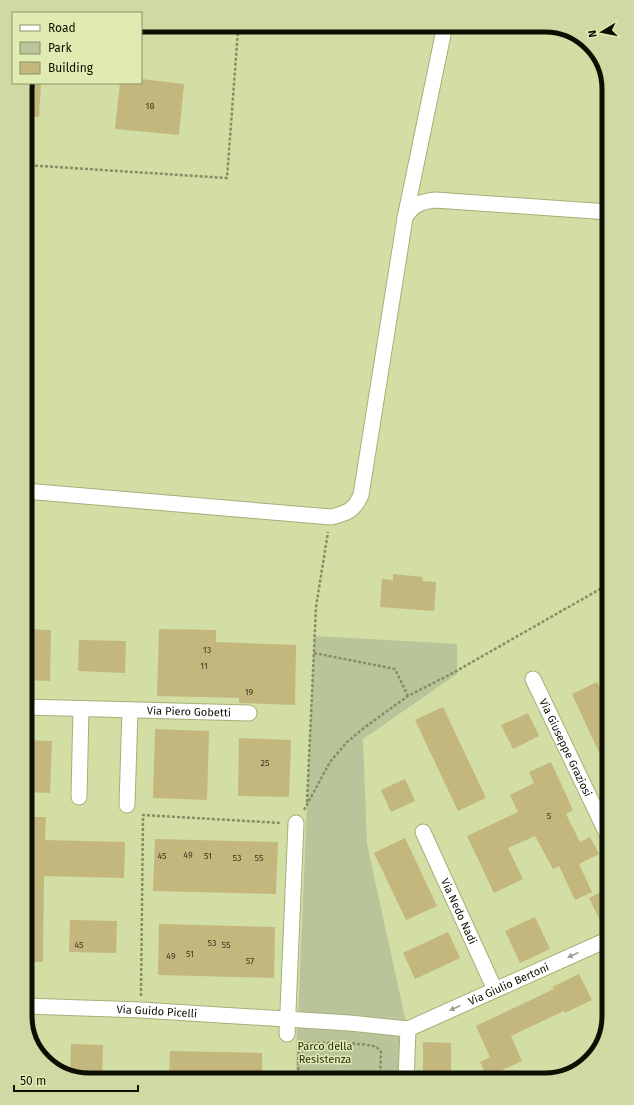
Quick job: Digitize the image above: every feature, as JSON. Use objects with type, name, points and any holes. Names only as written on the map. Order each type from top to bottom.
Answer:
[{"type":"street","points":[[32,492],[331,517],[350,511],[357,505],[361,495],[404,218],[444,32]]},
{"type":"street","points":[[404,218],[410,209],[417,204],[435,200],[602,212]]},
{"type":"street","name":"Via Giuseppe Graziosi","points":[[533,679],[602,823]]},
{"type":"street","name":"Via Piero Gobetti","points":[[32,707],[248,714]]},
{"type":"street","points":[[79,797],[81,709]]},
{"type":"street","points":[[127,805],[130,710]]},
{"type":"street","points":[[287,1027],[296,824]]},
{"type":"street","name":"Via Nedo Nadi","points":[[423,832],[495,990]]},
{"type":"street","name":"Via Giulio Bertoni","points":[[408,1029],[602,942]]},
{"type":"street","name":"Via Guido Picelli","points":[[32,1006],[141,1010],[287,1027],[350,1023],[408,1029]]},
{"type":"street","points":[[406,1073],[408,1029]]},
{"type":"path","points":[[32,165],[227,178],[238,32]]},
{"type":"path","points":[[307,804],[316,607],[331,517]]},
{"type":"path","points":[[141,998],[143,815],[296,824],[330,762],[347,742],[364,727],[408,696],[451,674],[602,588]]},
{"type":"path","points":[[314,652],[395,669],[408,696]]},
{"type":"path","points":[[298,1073],[299,1043],[363,1044],[376,1047],[380,1052],[380,1073]]},
{"type":"green space","points":[[314,636],[457,644],[457,674],[363,739],[367,844],[407,1027],[298,1018]]},
{"type":"green space","name":"Parco della Resistenza","points":[[297,1021],[406,1031],[404,1073],[296,1073]]},
{"type":"building","points":[[142,79],[184,84],[179,135],[115,129],[120,84],[142,84]]},
{"type":"building","points":[[32,84],[41,84],[39,117],[32,116]]},
{"type":"building","points":[[393,574],[423,577],[422,581],[436,582],[434,611],[380,607],[382,579],[393,580]]},
{"type":"building","points":[[32,629],[51,630],[50,681],[32,680]]},
{"type":"building","points":[[159,629],[216,630],[216,642],[296,645],[295,705],[239,703],[239,698],[157,696]]},
{"type":"building","points":[[79,640],[126,641],[125,673],[78,671]]},
{"type":"building","points":[[597,682],[602,692],[602,759],[572,694]]},
{"type":"building","points":[[443,707],[486,798],[458,811],[415,720]]},
{"type":"building","points":[[528,713],[539,736],[513,749],[501,725]]},
{"type":"building","points":[[155,729],[209,731],[207,800],[153,798]]},
{"type":"building","points":[[239,738],[291,740],[289,797],[238,796]]},
{"type":"building","points":[[32,740],[52,741],[50,793],[32,792]]},
{"type":"building","points":[[551,762],[573,810],[566,814],[580,842],[590,837],[599,854],[579,864],[592,892],[575,900],[559,866],[553,869],[535,836],[508,848],[523,879],[494,893],[467,836],[518,812],[510,795],[534,783],[529,772]]},
{"type":"building","points":[[405,779],[415,801],[391,812],[381,790]]},
{"type":"building","points":[[32,817],[46,817],[45,840],[125,842],[124,878],[44,876],[43,962],[32,962]]},
{"type":"building","points":[[405,838],[437,906],[406,920],[374,853]]},
{"type":"building","points":[[155,839],[278,842],[276,894],[153,891]]},
{"type":"building","points":[[602,892],[602,925],[589,898]]},
{"type":"building","points":[[535,917],[550,949],[520,963],[505,931]]},
{"type":"building","points":[[70,920],[117,921],[116,953],[69,952]]},
{"type":"building","points":[[159,924],[275,927],[274,978],[158,975]]},
{"type":"building","points":[[448,932],[460,958],[415,979],[403,953]]},
{"type":"building","points":[[579,974],[592,1000],[565,1013],[564,1011],[511,1036],[522,1061],[496,1073],[485,1073],[480,1062],[490,1057],[476,1026],[554,989],[552,987]]},
{"type":"building","points":[[423,1042],[451,1043],[451,1073],[423,1073]]},
{"type":"building","points":[[71,1044],[103,1045],[102,1073],[85,1073],[70,1070]]},
{"type":"building","points":[[170,1051],[262,1053],[262,1073],[169,1073]]}]
